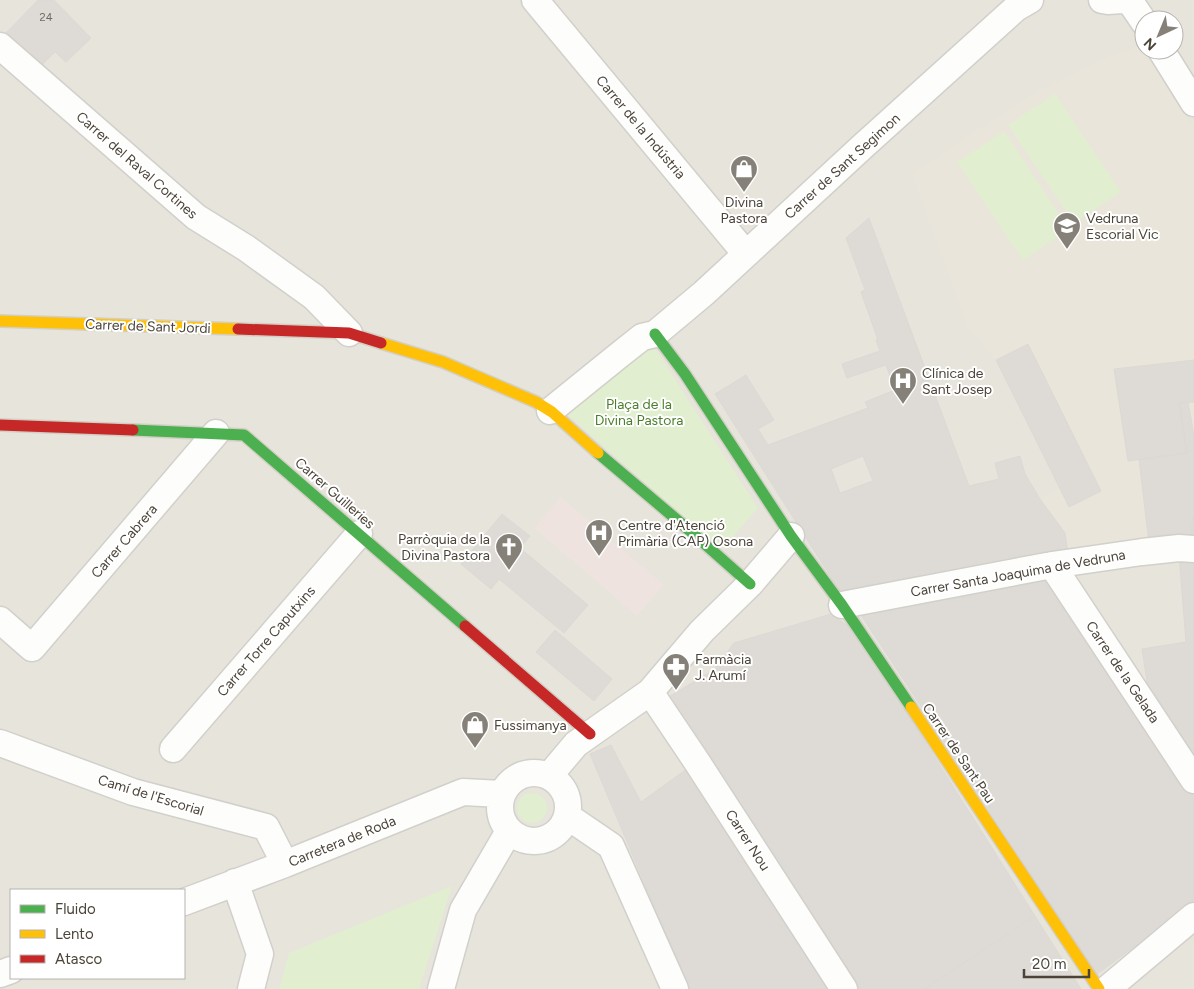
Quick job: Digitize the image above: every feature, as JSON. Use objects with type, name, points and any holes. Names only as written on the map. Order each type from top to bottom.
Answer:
[{"type":"street","name":"Carrer de la Indústria","points":[[535,0],[746,254]]},
{"type":"street","name":"Carrer de Sant Segimon","points":[[655,334],[704,293],[1016,8],[1030,0]]},
{"type":"street","points":[[1102,0],[1108,2],[1122,0]]},
{"type":"street","name":"Carrer del Raval Cortines","points":[[0,46],[196,217],[246,248],[314,297],[349,333]]},
{"type":"street","points":[[1167,60],[1194,103]]},
{"type":"street","points":[[296,331],[312,312],[314,297]]},
{"type":"street","name":"Carrer de Sant Jordi","points":[[0,321],[349,333],[443,362],[534,401],[550,411]]},
{"type":"street","points":[[549,776],[576,744],[650,692],[702,631],[750,584],[792,536],[685,374],[655,334],[642,337],[550,411],[750,584]]},
{"type":"street","name":"Carrer Guilleries","points":[[0,425],[244,434],[590,734]]},
{"type":"street","name":"Carrer Cabrera","points":[[0,620],[32,648],[216,433]]},
{"type":"street","name":"Carrer Torre Caputxins","points":[[173,749],[359,534]]},
{"type":"street","name":"Carrer de Sant Pau","points":[[792,536],[842,605],[1099,989]]},
{"type":"street","name":"Carrer Santa Joaquima de Vedruna","points":[[842,605],[1052,565],[1142,552],[1194,548]]},
{"type":"street","name":"Carrer de la Gelada","points":[[1052,565],[1194,780]]},
{"type":"street","name":"Carrer Nou","points":[[650,692],[844,989]]},
{"type":"street","name":"Camí de l'Escorial","points":[[0,743],[133,792],[266,827],[285,864]]},
{"type":"street","points":[[532,773],[549,776],[557,782],[565,793],[568,807],[565,822],[554,836],[542,841],[524,841],[509,831],[502,822],[499,811],[502,794],[511,781],[521,775],[532,773]]},
{"type":"street","name":"Carretera de Roda","points":[[185,902],[285,864],[463,792],[502,794]]},
{"type":"street","points":[[567,816],[611,846],[675,989]]},
{"type":"street","points":[[441,989],[463,910],[509,831]]},
{"type":"street","points":[[235,882],[260,954],[251,989]]},
{"type":"street","points":[[1107,989],[1194,916]]},
{"type":"shaded area","points":[[0,0],[1194,0],[1194,989],[0,989]]},
{"type":"shaded area","name":"Vedruna Escorial Vic","points":[[1134,48],[1134,60],[1153,60],[1194,130],[1194,516],[1191,543],[1068,553],[1065,533],[1040,499],[1059,488],[996,360],[968,327],[912,174],[975,131],[1038,92],[1098,61]]},
{"type":"shaded area","name":"Centre d'Atenció Primària (CAP) Osona","points":[[561,497],[664,585],[637,616],[534,528]]},
{"type":"green space","points":[[1055,94],[1121,192],[1074,223],[1008,125]]},
{"type":"green space","points":[[1004,131],[1069,229],[1023,260],[957,162]]},
{"type":"green space","name":"Plaça de la Divina Pastora","points":[[651,342],[758,508],[721,550],[561,409]]},
{"type":"green space","points":[[532,793],[543,797],[547,808],[543,819],[532,823],[521,819],[517,808],[521,797]]},
{"type":"green space","points":[[452,886],[419,989],[279,989],[289,953]]},
{"type":"building","points":[[38,0],[54,0],[91,38],[66,62],[55,52],[40,67],[5,34]]},
{"type":"building","name":"Clínica de Sant Josep","points":[[869,218],[969,486],[999,479],[995,463],[1020,456],[1025,474],[1040,499],[1065,533],[1068,553],[844,598],[715,394],[746,375],[774,420],[758,429],[768,445],[868,408],[865,402],[895,390],[886,365],[847,378],[842,364],[880,351],[861,292],[865,290],[846,238]],"holes":[[[863,456],[873,481],[840,493],[831,469]]]},
{"type":"building","points":[[1028,344],[1101,491],[1069,507],[996,360]]},
{"type":"building","points":[[1194,360],[1194,402],[1179,403],[1187,453],[1128,461],[1114,369]]},
{"type":"building","points":[[1188,402],[1194,435],[1194,516],[1191,543],[1149,543],[1139,460],[1187,453],[1179,403]]},
{"type":"building","name":"Parròquia de la Divina Pastora","points":[[502,514],[530,536],[520,548],[588,605],[564,633],[499,579],[491,589],[461,564]]},
{"type":"building","points":[[1193,516],[1194,543],[1191,543]]},
{"type":"building","points":[[1179,554],[1194,555],[1194,768],[1150,700],[1142,649],[1186,642]]},
{"type":"building","points":[[1050,570],[1194,792],[1194,903],[1097,974],[857,609]]},
{"type":"building","points":[[831,614],[855,631],[1035,916],[925,989],[853,989],[667,698],[715,669],[734,643]]},
{"type":"building","points":[[555,630],[612,679],[594,701],[536,652]]},
{"type":"building","points":[[611,745],[641,802],[691,766],[834,989],[689,989],[590,754]]},
{"type":"building","points":[[1035,916],[1081,989],[925,989]]},
{"type":"traffic: fast","points":[[655,334],[685,374],[791,536],[842,605],[911,707]]},
{"type":"traffic: fast","points":[[133,430],[244,435],[465,626]]},
{"type":"traffic: fast","points":[[598,453],[750,584]]},
{"type":"traffic: slow","points":[[0,321],[238,329]]},
{"type":"traffic: slow","points":[[381,343],[443,362],[536,402],[552,412],[598,453]]},
{"type":"traffic: slow","points":[[911,707],[1099,989]]},
{"type":"traffic: jam","points":[[238,329],[349,333],[381,343]]},
{"type":"traffic: jam","points":[[0,425],[133,430]]},
{"type":"traffic: jam","points":[[465,626],[590,734]]},
{"type":"place","name":"Divina Pastora","points":[[744,193]]},
{"type":"place","name":"Vedruna Escorial Vic","points":[[1067,250]]},
{"type":"place","name":"Clínica de Sant Josep","points":[[903,405]]},
{"type":"place","name":"Centre d'Atenció Primària (CAP) Osona","points":[[599,557]]},
{"type":"place","name":"Parròquia de la Divina Pastora","points":[[509,571]]},
{"type":"place","name":"Farmàcia J. Arumí","points":[[676,691]]},
{"type":"place","name":"Fussimanya","points":[[475,749]]}]
